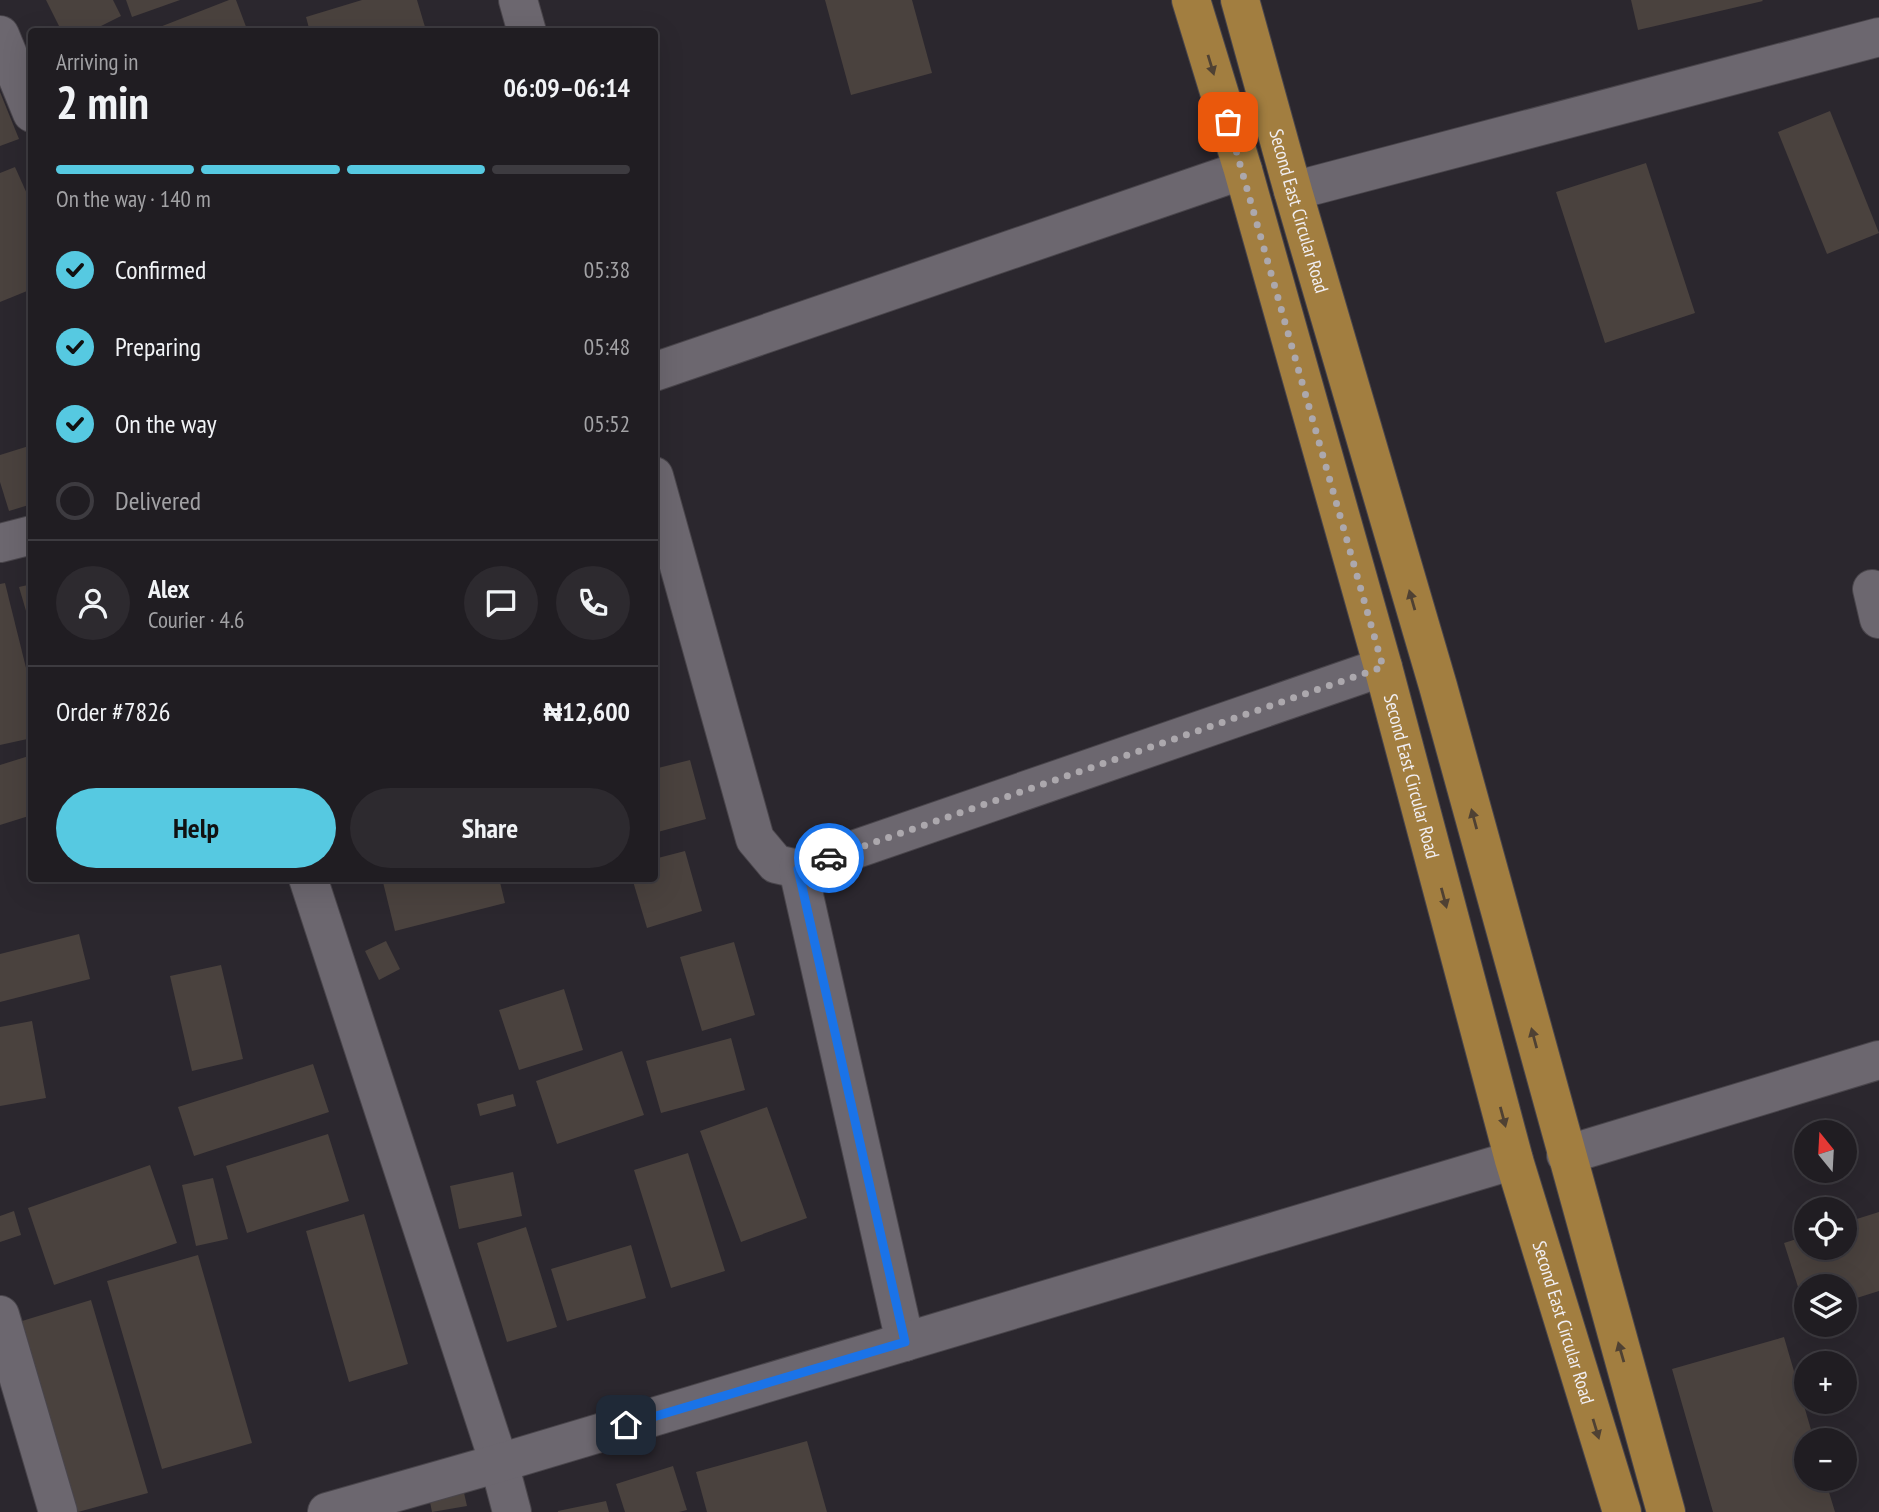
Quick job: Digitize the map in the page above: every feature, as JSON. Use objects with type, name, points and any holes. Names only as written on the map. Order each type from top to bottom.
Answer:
[{"type":"main road","name":"Second East Circular Road","points":[[1191,0],[1243,170],[1383,667],[1514,1160],[1622,1512]]},
{"type":"main road","name":"Second East Circular Road","points":[[1240,0],[1438,686],[1666,1512]]},
{"type":"street","points":[[518,0],[526,28]]},
{"type":"street","points":[[0,34],[28,103]]},
{"type":"street","points":[[1293,191],[1879,37]]},
{"type":"street","points":[[658,371],[1243,170]]},
{"type":"street","points":[[658,490],[755,839],[776,864],[798,869],[1383,667]]},
{"type":"street","points":[[0,543],[28,536]]},
{"type":"street","points":[[798,869],[905,1342]]},
{"type":"street","points":[[310,882],[499,1463],[512,1512]]},
{"type":"street","points":[[1566,1155],[1879,1060]]},
{"type":"street","points":[[327,1512],[1514,1160]]},
{"type":"street","points":[[0,1315],[58,1512]]},
{"type":"building","points":[[46,0],[113,0],[121,16],[97,28],[60,28]]},
{"type":"building","points":[[126,0],[180,0],[132,17]]},
{"type":"building","points":[[229,0],[236,0],[246,28],[157,28]]},
{"type":"building","points":[[362,0],[417,0],[425,27],[309,28],[306,17]]},
{"type":"building","points":[[825,0],[912,0],[932,73],[851,95]]},
{"type":"building","points":[[1631,0],[1762,0],[1763,1],[1638,30]]},
{"type":"building","points":[[0,92],[19,139],[0,146]]},
{"type":"building","points":[[1830,111],[1879,233],[1827,254],[1778,132]]},
{"type":"building","points":[[1646,163],[1695,313],[1605,343],[1556,192]]},
{"type":"building","points":[[15,167],[28,196],[28,291],[0,302],[0,173]]},
{"type":"building","points":[[28,446],[28,505],[9,511],[0,482],[0,455]]},
{"type":"building","points":[[5,583],[28,676],[28,739],[0,745],[0,584]]},
{"type":"building","points":[[28,585],[28,618],[19,587]]},
{"type":"building","points":[[28,756],[28,816],[0,825],[0,765]]},
{"type":"building","points":[[690,760],[706,819],[658,832],[658,768]]},
{"type":"building","points":[[685,851],[702,911],[647,928],[633,882],[658,882],[658,858]]},
{"type":"building","points":[[383,882],[500,882],[505,903],[395,931]]},
{"type":"building","points":[[79,934],[90,979],[0,1002],[0,954]]},
{"type":"building","points":[[386,941],[400,969],[379,980],[365,951]]},
{"type":"building","points":[[734,942],[755,1015],[702,1031],[680,957]]},
{"type":"building","points":[[221,965],[243,1059],[192,1071],[170,976]]},
{"type":"building","points":[[564,989],[583,1050],[519,1070],[499,1010]]},
{"type":"building","points":[[32,1021],[46,1098],[0,1106],[0,1027]]},
{"type":"building","points":[[731,1038],[745,1090],[661,1113],[646,1061]]},
{"type":"building","points":[[622,1051],[644,1115],[557,1144],[536,1081]]},
{"type":"building","points":[[313,1064],[329,1112],[194,1156],[178,1107]]},
{"type":"building","points":[[513,1094],[516,1106],[480,1116],[477,1104]]},
{"type":"building","points":[[767,1107],[807,1218],[741,1242],[700,1131]]},
{"type":"building","points":[[328,1134],[349,1201],[247,1233],[226,1166]]},
{"type":"building","points":[[688,1153],[725,1271],[671,1288],[634,1170]]},
{"type":"building","points":[[150,1165],[177,1243],[54,1285],[28,1208]]},
{"type":"building","points":[[513,1172],[522,1216],[459,1229],[450,1186]]},
{"type":"building","points":[[213,1178],[228,1239],[196,1246],[182,1185]]},
{"type":"building","points":[[14,1211],[21,1235],[0,1242],[0,1216]]},
{"type":"building","points":[[1879,1212],[1879,1291],[1857,1298],[1857,1274],[1794,1274],[1784,1243],[1794,1240],[1794,1260],[1857,1260],[1857,1219]]},
{"type":"building","points":[[364,1214],[408,1364],[349,1382],[306,1231]]},
{"type":"building","points":[[526,1227],[557,1327],[507,1342],[477,1243]]},
{"type":"building","points":[[631,1245],[646,1298],[567,1321],[551,1269]]},
{"type":"building","points":[[198,1255],[252,1443],[162,1469],[107,1281]]},
{"type":"building","points":[[91,1300],[148,1493],[78,1512],[22,1321]]},
{"type":"building","points":[[1784,1337],[1794,1371],[1794,1414],[1806,1414],[1811,1428],[1794,1428],[1794,1491],[1829,1491],[1835,1512],[1713,1512],[1672,1369]]},
{"type":"building","points":[[807,1441],[827,1512],[707,1512],[696,1472]]},
{"type":"building","points":[[673,1466],[687,1510],[625,1512],[616,1484]]},
{"type":"building","points":[[462,1484],[467,1506],[432,1512],[428,1492]]},
{"type":"building","points":[[606,1501],[609,1512],[558,1512],[558,1511]]},
{"type":"way so far","points":[[829,858],[1383,667],[1228,122]]},
{"type":"route","points":[[626,1425],[905,1342],[798,869],[829,858]]}]
